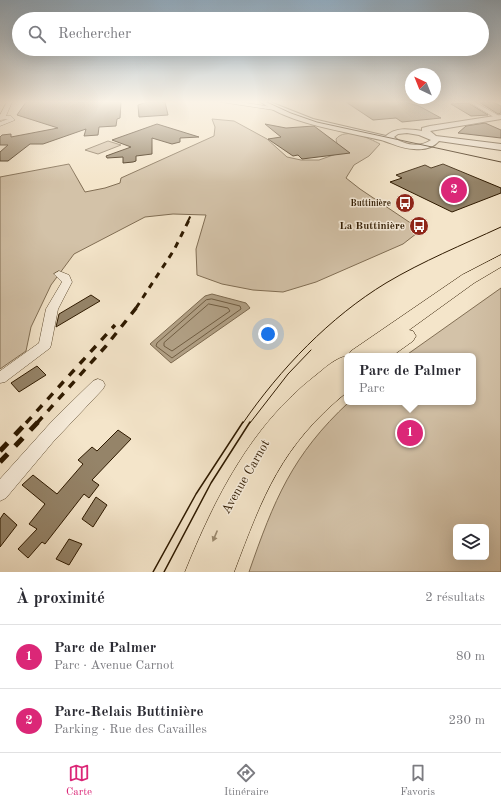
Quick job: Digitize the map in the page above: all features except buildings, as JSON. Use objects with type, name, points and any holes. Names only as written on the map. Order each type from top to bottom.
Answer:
[{"type":"main road","points":[[362,353],[468,279],[501,260]]},
{"type":"main road","points":[[382,353],[424,322],[501,271]]},
{"type":"main road","name":"Avenue Carnot","points":[[200,572],[235,492],[271,434],[292,410],[318,385],[344,366]]},
{"type":"main road","name":"Avenue Carnot","points":[[219,572],[248,500],[283,441],[303,418],[344,383]]},
{"type":"street","points":[[346,129],[418,147],[432,144],[435,141],[425,130],[428,129]]},
{"type":"street","points":[[363,129],[396,132],[416,129]]},
{"type":"street","points":[[407,131],[501,147]]},
{"type":"street","points":[[391,140],[390,136],[396,132]]},
{"type":"street","points":[[0,378],[45,346],[52,309],[67,282],[65,277],[59,274]]},
{"type":"street","points":[[0,492],[40,442],[98,385]]},
{"type":"shaded area","points":[[215,129],[248,129],[267,139],[287,157],[301,160],[319,160],[339,153],[336,139],[345,134],[357,135],[370,139],[380,144],[369,156],[354,165],[346,178],[421,230],[403,244],[316,282],[283,292],[253,290],[222,284],[197,275],[196,249],[206,215],[173,214],[145,217],[74,254],[51,285],[31,327],[26,351],[0,369],[0,177],[69,164],[85,192],[120,183],[121,178],[214,136]]},
{"type":"shaded area","points":[[108,141],[121,145],[98,154],[85,150]]},
{"type":"shaded area","points":[[501,288],[501,572],[249,572],[267,523],[287,480],[313,441],[346,405],[476,405],[476,353],[409,353]]},
{"type":"water","points":[[212,294],[246,303],[250,308],[171,363],[150,344],[205,296]]},
{"type":"tram line","points":[[348,129],[501,162]]},
{"type":"tram line","points":[[243,423],[257,403],[290,364],[326,328],[345,312],[365,297],[400,275],[501,227]]},
{"type":"tram line","points":[[250,423],[288,374],[311,350]]},
{"type":"tram line","points":[[153,572],[196,494],[243,422]]},
{"type":"tram line","points":[[164,572],[211,483],[250,422]]},
{"type":"railway","points":[[188,221],[191,215]]},
{"type":"railway","points":[[136,308],[174,250],[189,220]]},
{"type":"railway","points":[[37,423],[106,346],[137,307]]},
{"type":"railway","points":[[26,423],[115,325]]},
{"type":"railway","points":[[0,451],[27,422]]},
{"type":"railway","points":[[0,462],[38,422]]},
{"type":"place","name":"Parc-Relais Buttinière","points":[[454,190]]},
{"type":"place","name":"Buttinière","points":[[405,203]]},
{"type":"place","name":"La Buttinière","points":[[419,226]]},
{"type":"place","name":"Parc de Palmer","points":[[410,433]]}]
